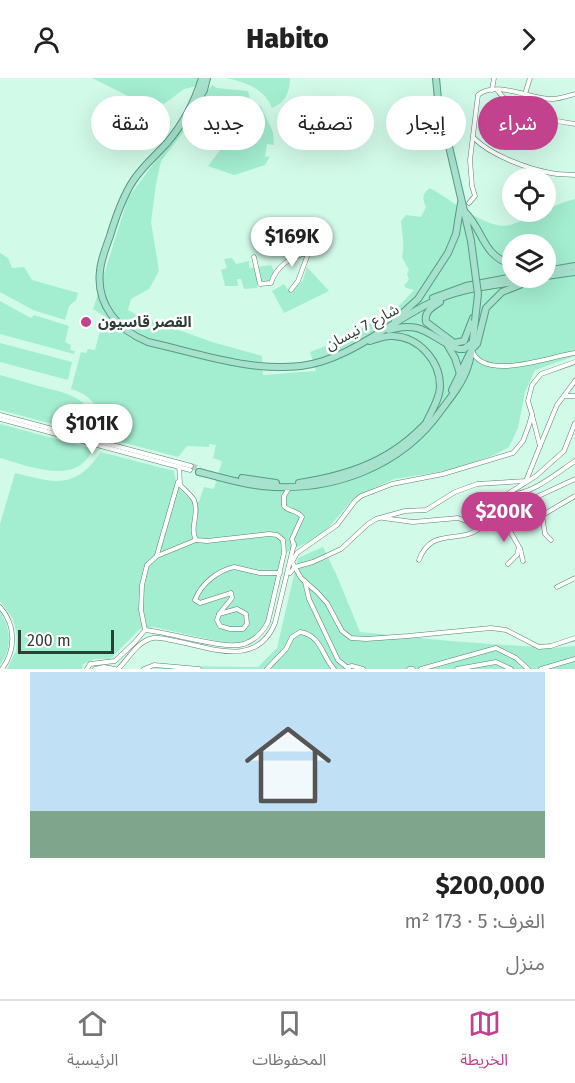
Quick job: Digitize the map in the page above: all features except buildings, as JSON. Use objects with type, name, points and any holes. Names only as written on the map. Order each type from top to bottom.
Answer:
[{"type":"main road","name":"شارع 7 نيسان","points":[[202,78],[194,100],[178,128],[135,178],[118,208],[99,272],[101,293],[111,315],[124,330],[148,342],[244,363],[280,367],[308,365],[329,359],[361,343],[428,304],[459,292],[502,284]]},
{"type":"main road","name":"شارع 7 نيسان","points":[[207,78],[204,90],[181,130],[138,180],[122,210],[104,272],[105,292],[114,313],[126,327],[149,338],[245,360],[280,363],[308,361],[341,350],[440,294],[502,279]]},
{"type":"main road","points":[[436,78],[438,99],[471,242],[478,294],[474,320],[472,347],[470,363],[461,383],[429,426],[404,449],[377,465],[346,478],[319,485],[289,487],[246,484],[200,470],[273,483],[298,483],[336,477],[358,470],[382,458],[427,423],[450,392],[472,347]]},
{"type":"main road","points":[[395,320],[418,298],[448,253],[456,234],[462,199]]},
{"type":"main road","points":[[464,211],[470,217],[485,245],[496,258],[502,260]]},
{"type":"main road","points":[[556,268],[575,265]]},
{"type":"main road","points":[[556,275],[575,272]]},
{"type":"main road","points":[[377,334],[395,328],[414,328],[432,333],[459,350],[472,347],[477,344],[486,308],[502,291],[510,288]]},
{"type":"main road","points":[[459,292],[432,307],[426,314],[426,322],[450,341],[460,344],[468,335],[474,320]]},
{"type":"main road","points":[[361,343],[396,336],[414,342],[427,352],[440,384],[439,394],[427,423]]},
{"type":"main road","points":[[446,343],[455,358],[460,374]]},
{"type":"street","points":[[492,90],[494,78]]},
{"type":"street","points":[[525,94],[530,78]]},
{"type":"street","points":[[469,203],[476,196],[472,186],[470,168],[477,98],[482,92],[492,90],[553,99],[575,94]]},
{"type":"street","points":[[498,91],[506,99],[532,115],[575,124]]},
{"type":"street","points":[[473,138],[489,152],[534,169],[575,175]]},
{"type":"street","points":[[254,257],[260,284],[266,284],[271,282],[275,271],[300,254],[308,253],[298,281],[291,290]]},
{"type":"street","points":[[472,347],[475,358],[480,361],[509,366],[575,353]]},
{"type":"street","points":[[540,446],[528,401],[532,385],[541,374],[575,362]]},
{"type":"street","points":[[526,481],[557,405],[575,381]]},
{"type":"street","points":[[565,396],[575,396]]},
{"type":"street","points":[[532,414],[523,441],[513,453],[443,474],[392,484],[367,493],[355,501],[334,528],[297,553],[292,562],[305,581],[327,603],[342,631],[355,639],[436,634],[490,627],[506,630],[540,647],[575,638]]},
{"type":"street","points":[[0,417],[191,468]]},
{"type":"street","points":[[496,524],[506,495],[536,476],[564,451],[575,423]]},
{"type":"street","points":[[506,495],[515,495],[545,482],[575,461]]},
{"type":"street","points":[[157,556],[178,479],[179,465]]},
{"type":"street","points":[[500,513],[575,478]]},
{"type":"street","points":[[178,479],[180,485],[194,499],[196,511],[193,532],[196,540]]},
{"type":"street","points":[[290,573],[295,567],[337,551],[368,524],[382,518],[405,511],[426,510],[455,492],[477,484],[526,481]]},
{"type":"street","points":[[289,487],[284,496],[284,506],[302,517],[292,539],[297,553]]},
{"type":"street","points":[[382,518],[409,522],[458,518],[479,526],[522,522],[542,515],[575,496]]},
{"type":"street","points":[[500,513],[519,547],[523,561]]},
{"type":"street","points":[[542,515],[545,534],[551,540]]},
{"type":"street","points":[[419,560],[423,550],[432,541],[479,530],[483,526]]},
{"type":"street","points":[[269,534],[282,538],[285,546],[280,573],[268,622],[258,636],[245,644],[227,645],[145,630],[141,610],[142,585],[147,565],[157,556],[196,540],[207,541],[269,534]]},
{"type":"street","points":[[95,669],[104,667],[116,669],[151,638],[168,639],[231,652],[244,651],[257,646],[269,634],[275,623],[294,544]]},
{"type":"street","points":[[508,564],[517,555],[519,547]]},
{"type":"street","points":[[219,614],[237,609],[246,614],[247,624],[243,629],[220,626],[217,620],[219,614],[232,598],[231,593],[200,603],[195,600],[198,591],[207,582],[234,567],[255,572],[280,573]]},
{"type":"street","points":[[558,587],[575,578]]},
{"type":"street","points":[[305,581],[309,599],[338,660],[348,669],[352,666],[363,669]]},
{"type":"street","points":[[0,607],[12,628],[12,651],[2,669]]},
{"type":"street","points":[[87,669],[90,664],[115,661],[145,630]]},
{"type":"street","points":[[267,669],[286,650],[292,637],[300,632],[308,634],[320,645],[334,669]]},
{"type":"street","points":[[421,669],[496,648],[516,658],[528,669]]},
{"type":"street","points":[[0,659],[8,661]]},
{"type":"street","points":[[541,669],[575,659]]},
{"type":"street","points":[[457,669],[496,662],[511,669]]},
{"type":"street","points":[[144,669],[154,665],[199,669]]},
{"type":"green space","points":[[92,78],[198,78],[197,86],[184,89],[170,100],[170,96],[128,96]]},
{"type":"green space","points":[[226,78],[290,78],[286,96],[277,96],[277,105],[272,108],[264,95],[240,82]]},
{"type":"green space","points":[[212,85],[217,88],[248,91],[249,96],[204,96]]},
{"type":"green space","points":[[265,115],[273,132],[274,145],[267,144],[265,156],[270,156],[265,165],[234,175],[208,166],[220,150],[265,150]]},
{"type":"green space","points":[[182,125],[182,134],[170,149],[170,142]]},
{"type":"green space","points":[[164,150],[170,150],[161,161],[151,222],[159,271],[149,289],[131,299],[128,310],[212,342],[262,356],[263,375],[316,371],[310,352],[341,340],[396,309],[414,290],[404,285],[409,280],[407,274],[409,270],[402,257],[401,221],[406,215],[421,217],[426,207],[425,192],[430,188],[480,219],[501,226],[519,222],[556,222],[556,206],[575,199],[575,356],[535,370],[525,392],[518,428],[509,447],[494,455],[451,470],[394,479],[355,497],[320,537],[284,553],[269,619],[256,639],[244,643],[221,642],[154,627],[140,629],[110,659],[95,659],[83,664],[82,669],[7,669],[16,651],[17,637],[13,619],[0,601],[0,524],[15,473],[53,481],[73,478],[82,473],[101,452],[174,471],[176,481],[182,491],[189,498],[199,502],[204,487],[214,489],[222,461],[213,458],[216,445],[187,446],[178,457],[106,438],[101,414],[92,401],[71,389],[81,352],[86,353],[88,349],[95,350],[104,316],[93,309],[128,198]]},
{"type":"green space","points":[[0,253],[8,258],[12,268],[24,267],[32,280],[78,293],[76,300],[69,306],[65,320],[33,310],[0,292]]},
{"type":"green space","points":[[232,258],[236,264],[249,261],[249,268],[271,265],[274,271],[269,282],[257,283],[257,288],[244,289],[241,279],[237,279],[238,286],[225,286],[221,270],[227,268],[224,259]]},
{"type":"green space","points":[[307,267],[329,291],[284,313],[272,291],[284,284],[291,294],[303,280]]},
{"type":"green space","points":[[0,301],[31,318],[34,315],[69,326],[65,342],[71,345],[70,350],[75,351],[74,354],[0,334]]},
{"type":"green space","points":[[0,343],[72,362],[68,380],[0,362]]},
{"type":"green space","points":[[0,375],[63,393],[80,401],[92,414],[97,436],[0,410]]},
{"type":"green space","points":[[0,424],[93,449],[86,461],[76,468],[64,471],[38,469],[0,458]]},
{"type":"green space","points":[[323,547],[360,632],[551,648],[575,646],[575,669],[151,669],[172,666],[258,667],[277,648],[298,558]]},
{"type":"green space","points":[[0,612],[8,632],[9,645],[0,665]]},
{"type":"tunnel","points":[[191,466],[200,469]]},
{"type":"place","name":"القصر قاسيون","points":[[86,322]]}]
